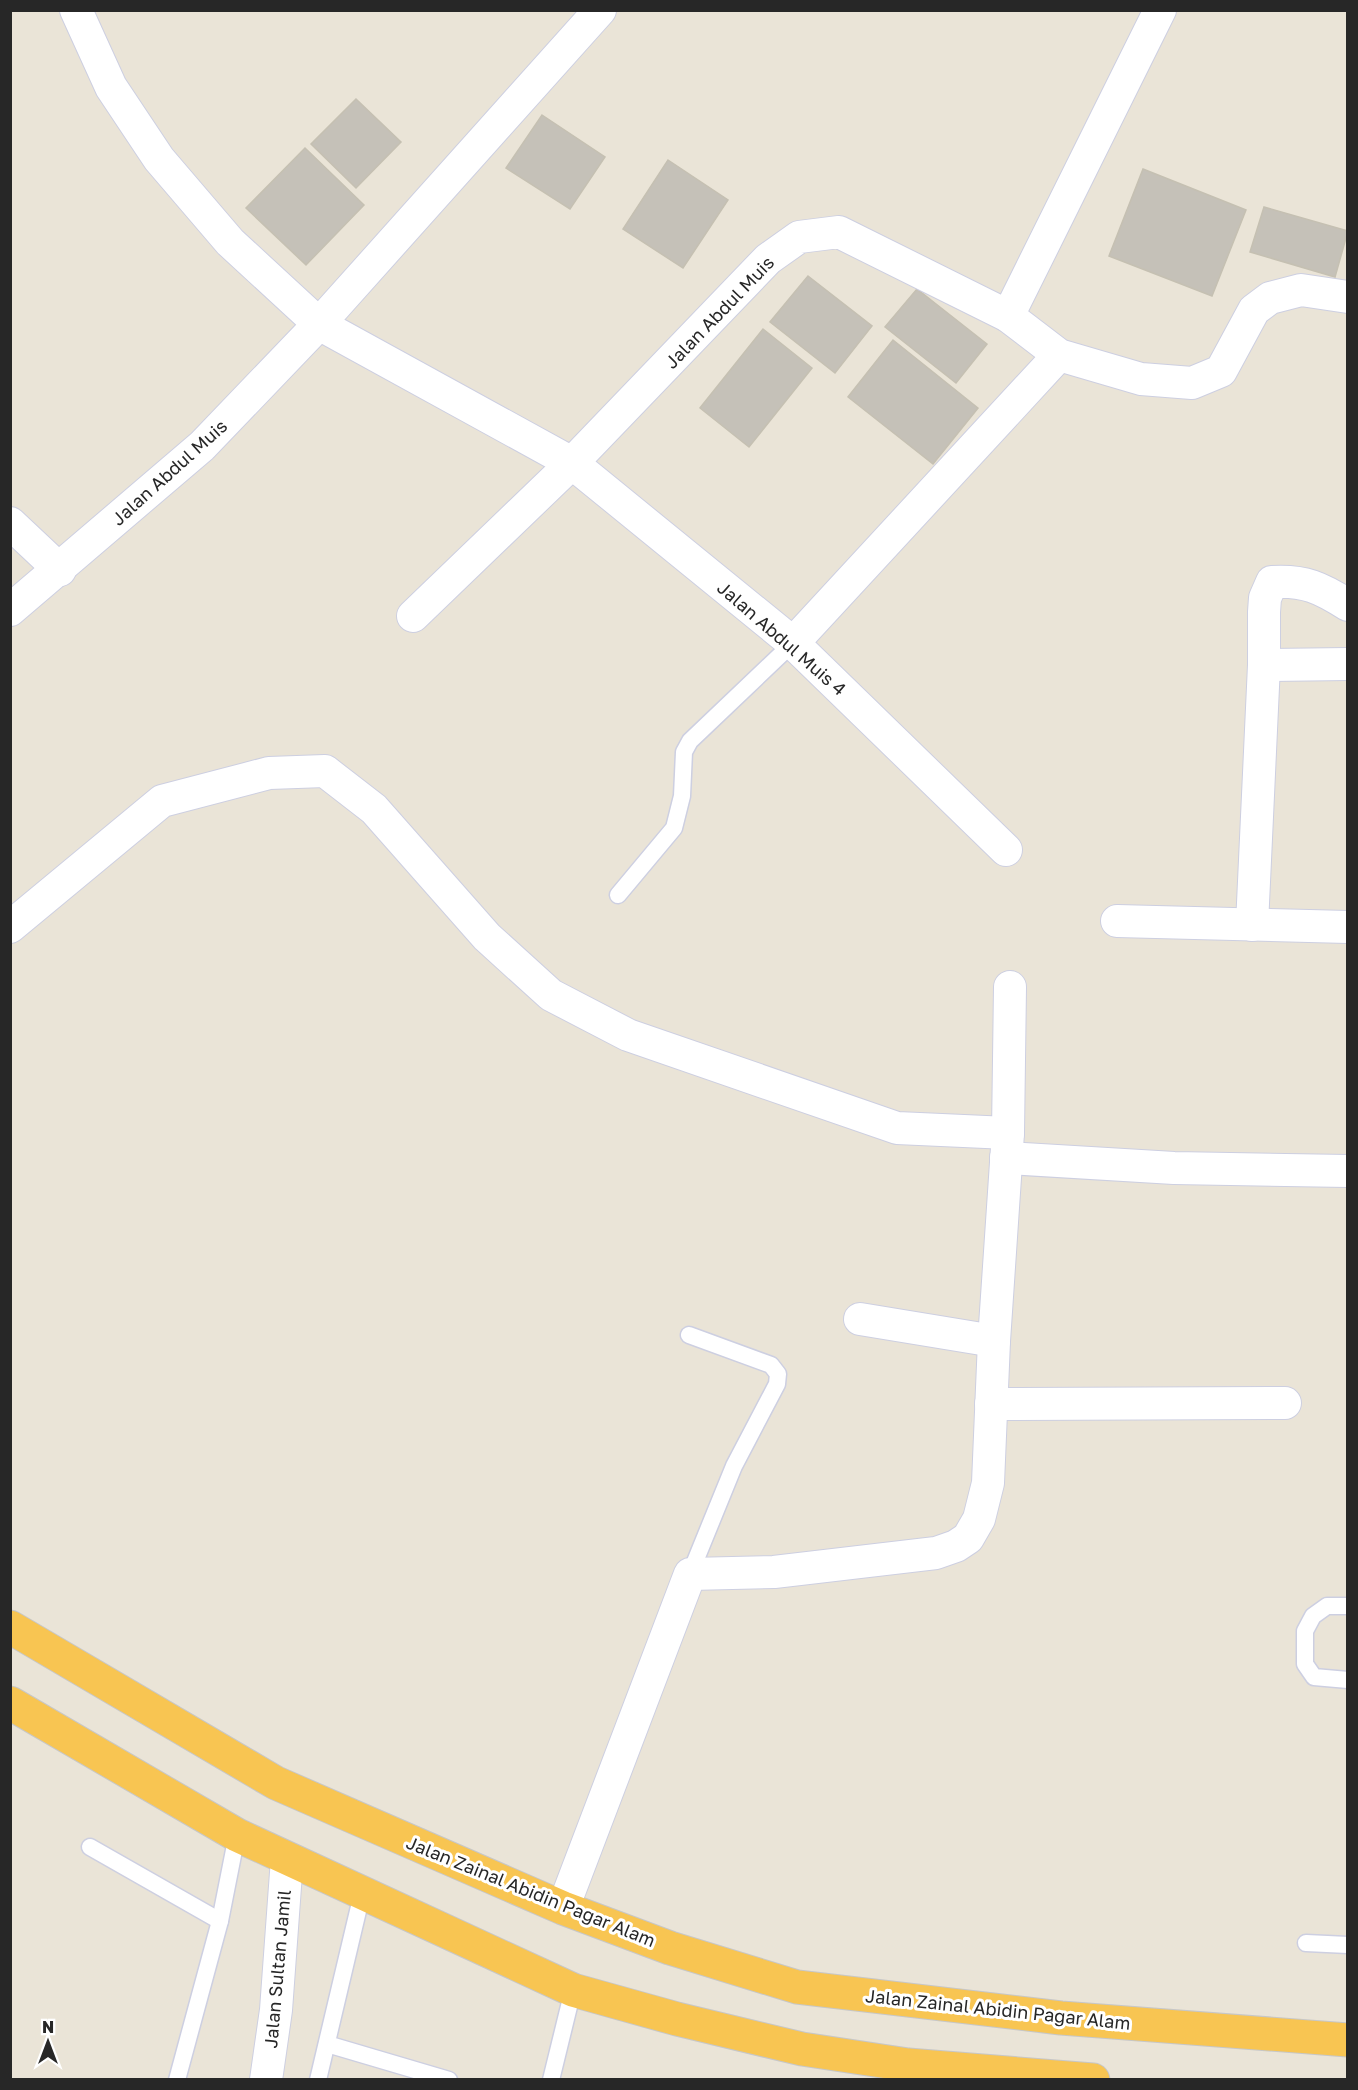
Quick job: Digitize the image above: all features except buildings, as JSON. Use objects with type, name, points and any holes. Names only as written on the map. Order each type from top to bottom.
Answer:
[{"type":"highway","name":"Jalan Zainal Abidin Pagar Alam","points":[[10,1627],[276,1784],[563,1908],[670,1948],[797,1987],[1061,2018],[1347,2040]]},
{"type":"highway","points":[[10,1703],[237,1835],[573,1990],[677,2019],[907,2072],[1093,2079]]},
{"type":"street","points":[[76,10],[111,87],[159,159],[230,242],[319,324],[572,464]]},
{"type":"street","name":"Jalan Abdul Muis","points":[[10,610],[60,570],[202,446],[319,324],[600,10]]},
{"type":"street","points":[[1008,316],[1160,10]]},
{"type":"street","name":"Jalan Abdul Muis","points":[[413,616],[572,464],[768,259],[800,237],[839,232],[1008,316],[1059,355]]},
{"type":"street","points":[[793,643],[1059,355],[1141,379],[1192,383],[1221,371],[1254,310],[1270,297],[1301,290],[1347,297]]},
{"type":"street","name":"Jalan Abdul Muis 4","points":[[572,464],[793,643],[1006,850]]},
{"type":"street","points":[[10,523],[60,570]]},
{"type":"street","points":[[1252,925],[1265,598],[1272,582],[1293,580],[1321,588],[1347,605]]},
{"type":"street","points":[[1264,665],[1347,664]]},
{"type":"street","points":[[10,927],[162,801],[269,773],[326,771],[374,809],[487,937],[551,995],[628,1035],[897,1128],[1007,1146],[1174,1168],[1347,1171]]},
{"type":"street","points":[[1116,921],[1347,927]]},
{"type":"street","points":[[563,1908],[690,1574],[774,1572],[936,1553],[956,1546],[968,1538],[980,1519],[988,1483],[994,1341],[1007,1146],[1010,987]]},
{"type":"street","points":[[860,1319],[994,1341]]},
{"type":"street","points":[[991,1404],[1285,1402]]},
{"type":"street","name":"Jalan Sultan Jamil","points":[[266,2079],[276,2010],[287,1859]]},
{"type":"lane","points":[[618,895],[674,828],[682,796],[684,752],[690,741],[793,643]]},
{"type":"lane","points":[[689,1335],[771,1365],[778,1374],[777,1384],[734,1466],[690,1574]]},
{"type":"lane","points":[[1347,1606],[1327,1606],[1313,1616],[1305,1631],[1305,1664],[1314,1677],[1347,1680]]},
{"type":"lane","points":[[177,2079],[220,1922],[237,1835]]},
{"type":"lane","points":[[90,1848],[220,1922]]},
{"type":"lane","points":[[318,2079],[362,1894]]},
{"type":"lane","points":[[1306,1942],[1347,1945]]},
{"type":"lane","points":[[551,2079],[573,1990]]},
{"type":"lane","points":[[327,2044],[450,2079]]}]
